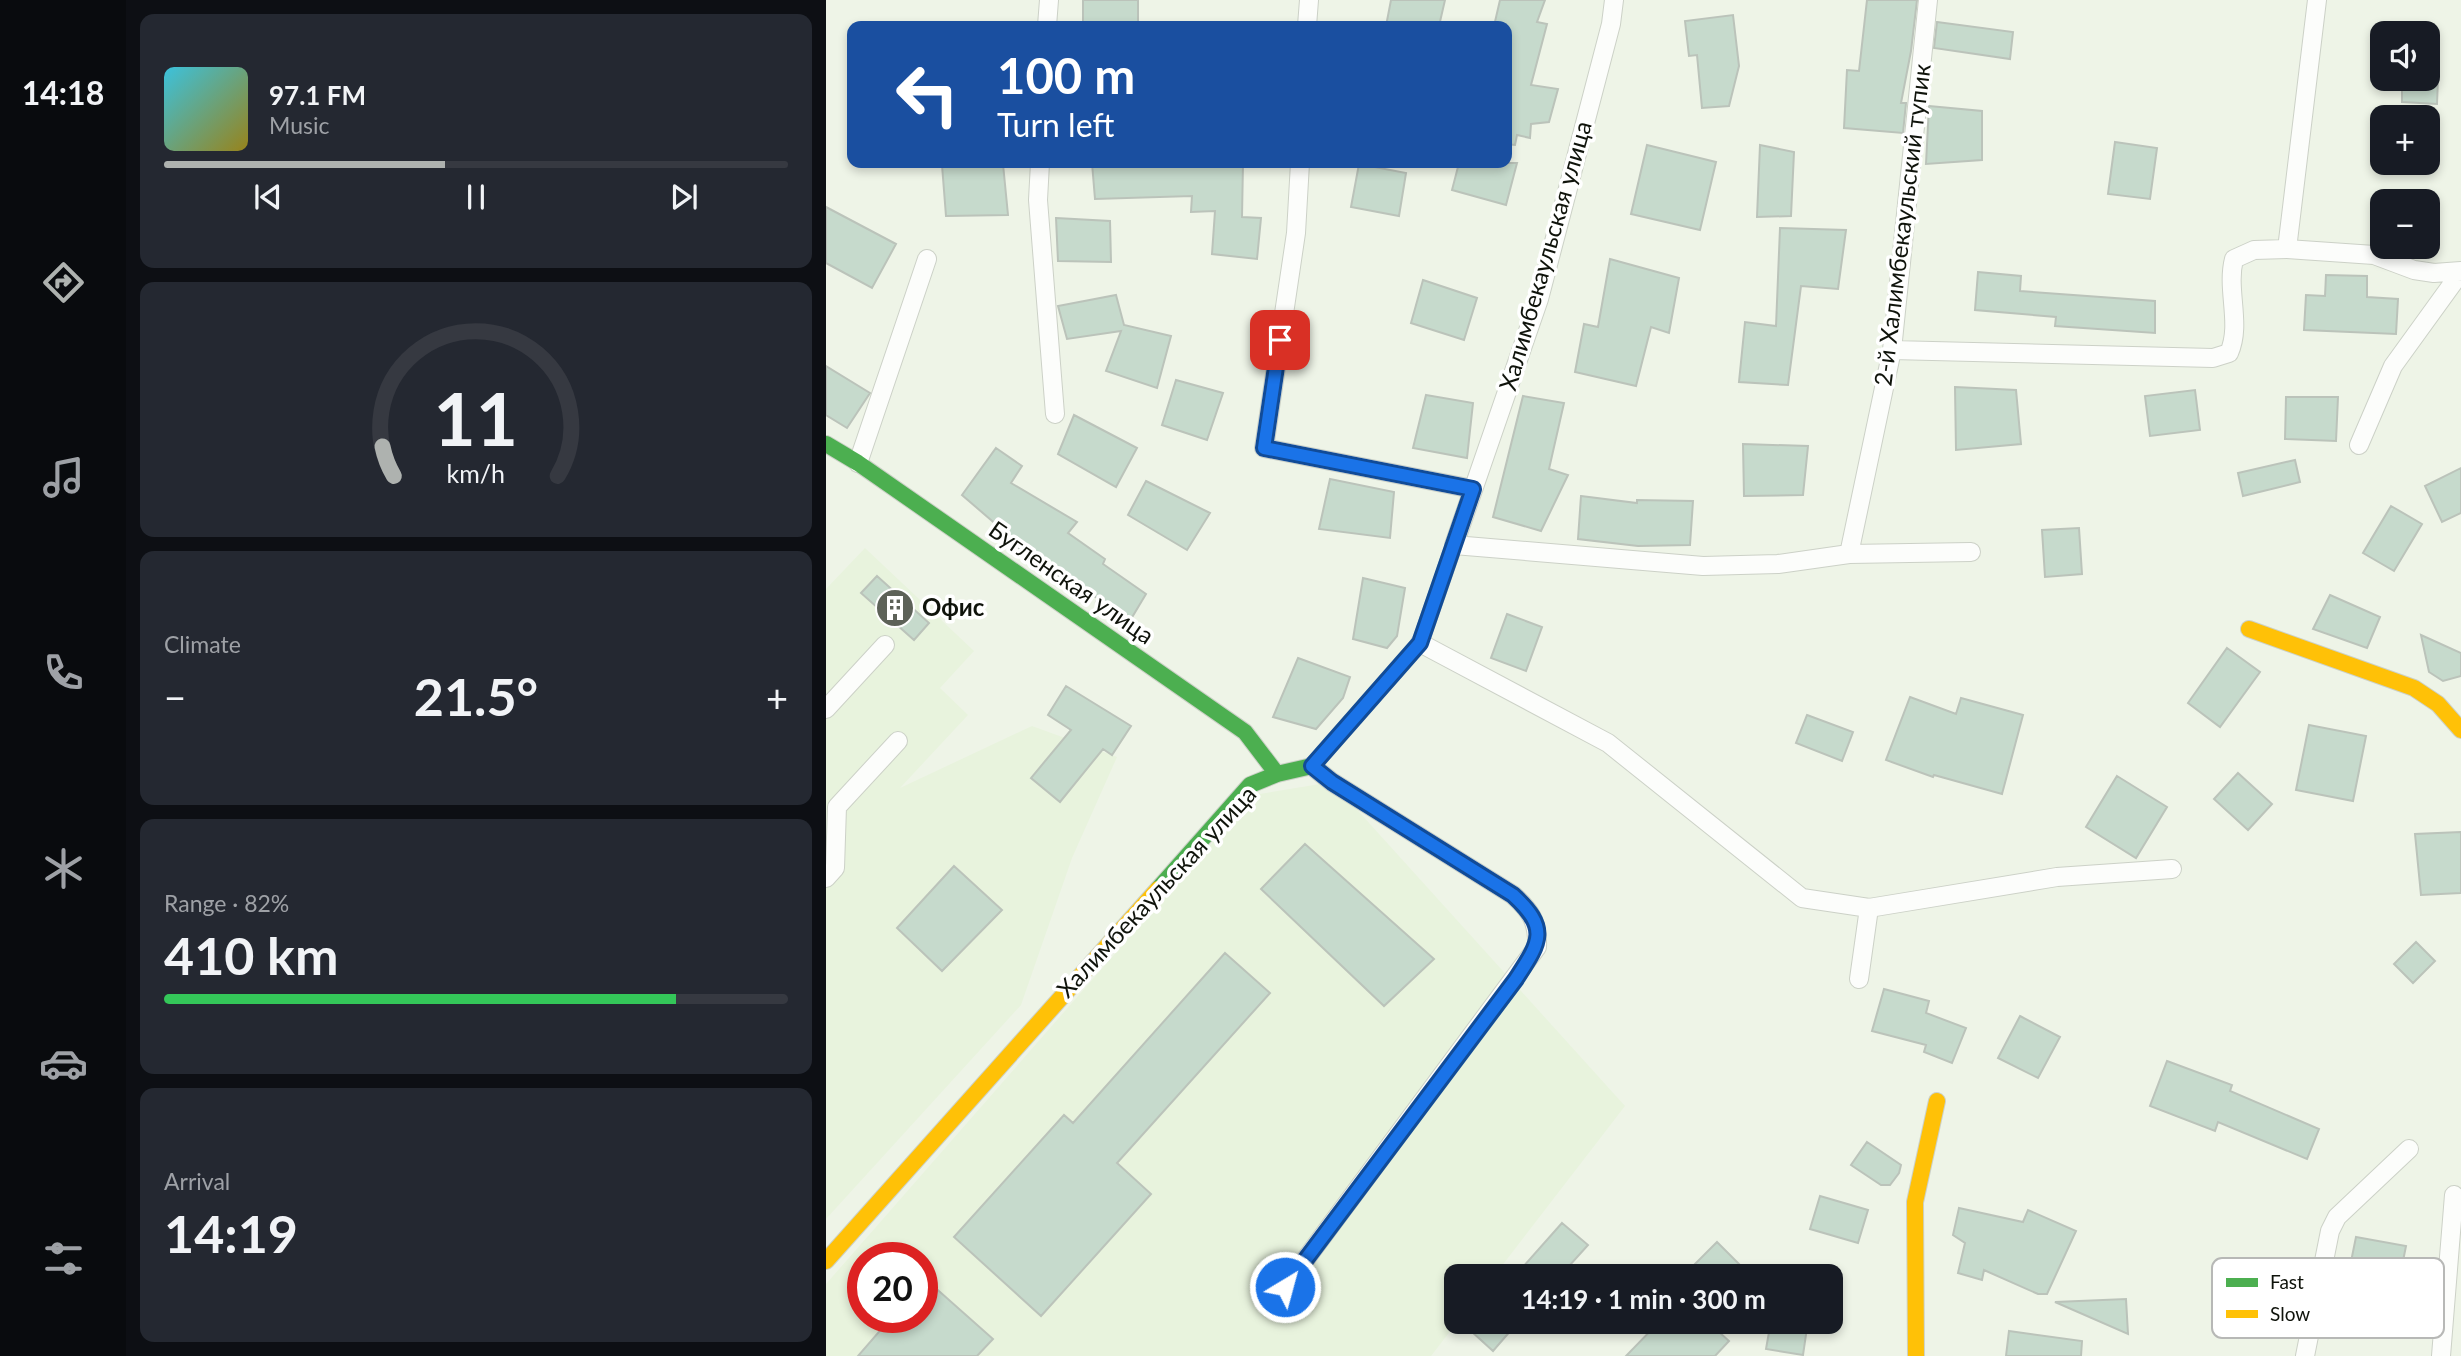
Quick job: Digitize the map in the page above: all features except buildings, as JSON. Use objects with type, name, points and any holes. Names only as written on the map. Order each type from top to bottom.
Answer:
[{"type":"street","name":"Бугленская улица","points":[[826,444],[858,463],[1245,732],[1262,751],[1276,774]]},
{"type":"street","name":"Халимбекаульская улица","points":[[826,1261],[1250,785],[1276,774],[1312,766],[1420,643],[1454,545]]},
{"type":"street","points":[[2249,629],[2414,688],[2438,704],[2461,730]]},
{"type":"street","points":[[1916,1356],[1915,1202],[1937,1101]]},
{"type":"lane","points":[[1047,21],[1049,0]]},
{"type":"lane","points":[[1307,21],[1309,0]]},
{"type":"lane","name":"Халимбекаульская улица","points":[[1454,545],[1539,299],[1611,24],[1614,0]]},
{"type":"lane","name":"2-й Халимбекаульский тупик","points":[[1849,554],[1892,350],[1928,0]]},
{"type":"lane","points":[[2287,249],[2317,0]]},
{"type":"lane","points":[[1040,168],[1038,200],[1055,414]]},
{"type":"lane","points":[[1300,168],[1296,233],[1264,448],[1473,489]]},
{"type":"lane","points":[[1892,350],[2213,358],[2229,353],[2235,339],[2229,277],[2234,259],[2254,250],[2374,254],[2414,270],[2434,273],[2461,271]]},
{"type":"lane","points":[[858,463],[927,259]]},
{"type":"lane","points":[[2359,444],[2393,366],[2461,271]]},
{"type":"lane","points":[[1454,545],[1703,566],[1778,564],[1849,554],[1971,552]]},
{"type":"lane","points":[[1420,643],[1608,743],[1802,898],[1869,908],[2057,877],[2172,870]]},
{"type":"lane","points":[[826,709],[885,645]]},
{"type":"lane","points":[[826,877],[835,868],[837,807],[898,741]]},
{"type":"lane","points":[[1285,1287],[1508,990],[1537,947],[1538,926],[1529,909],[1513,895],[1332,782],[1312,766]]},
{"type":"lane","points":[[1859,979],[1869,908]]},
{"type":"lane","points":[[2325,1258],[2330,1231],[2337,1217],[2409,1149]]},
{"type":"lane","points":[[2444,1319],[2454,1195]]},
{"type":"lane","points":[[2305,1356],[2309,1338]]},
{"type":"lane","points":[[2441,1356],[2442,1338]]},
{"type":"shaded area","points":[[865,548],[974,651],[940,688],[968,715],[900,788],[1032,726],[1117,757],[1072,858],[1021,1005],[826,1219],[826,589]]},
{"type":"shaded area","points":[[1332,782],[1625,1106],[1503,1264],[1444,1264],[1444,1334],[1448,1334],[1431,1356],[826,1356],[826,1284],[847,1260],[847,1333],[938,1333],[938,1242],[863,1242],[1254,795]]},
{"type":"traffic: fast","points":[[826,444],[858,463],[1245,732],[1277,774]]},
{"type":"traffic: fast","points":[[1158,889],[1250,785],[1277,774],[1312,766],[1420,643],[1454,545]]},
{"type":"traffic: slow","points":[[2249,629],[2414,688],[2438,704],[2461,730]]},
{"type":"traffic: slow","points":[[826,1261],[1158,889]]},
{"type":"traffic: slow","points":[[1916,1356],[1915,1202],[1937,1101]]},
{"type":"place","name":"Офис","points":[[895,608]]},
{"type":"route","points":[[1280,340],[1264,448],[1473,489],[1420,643],[1312,766],[1332,782],[1389,815],[1513,895],[1529,909],[1538,926],[1537,947],[1516,979],[1285,1287]]}]
